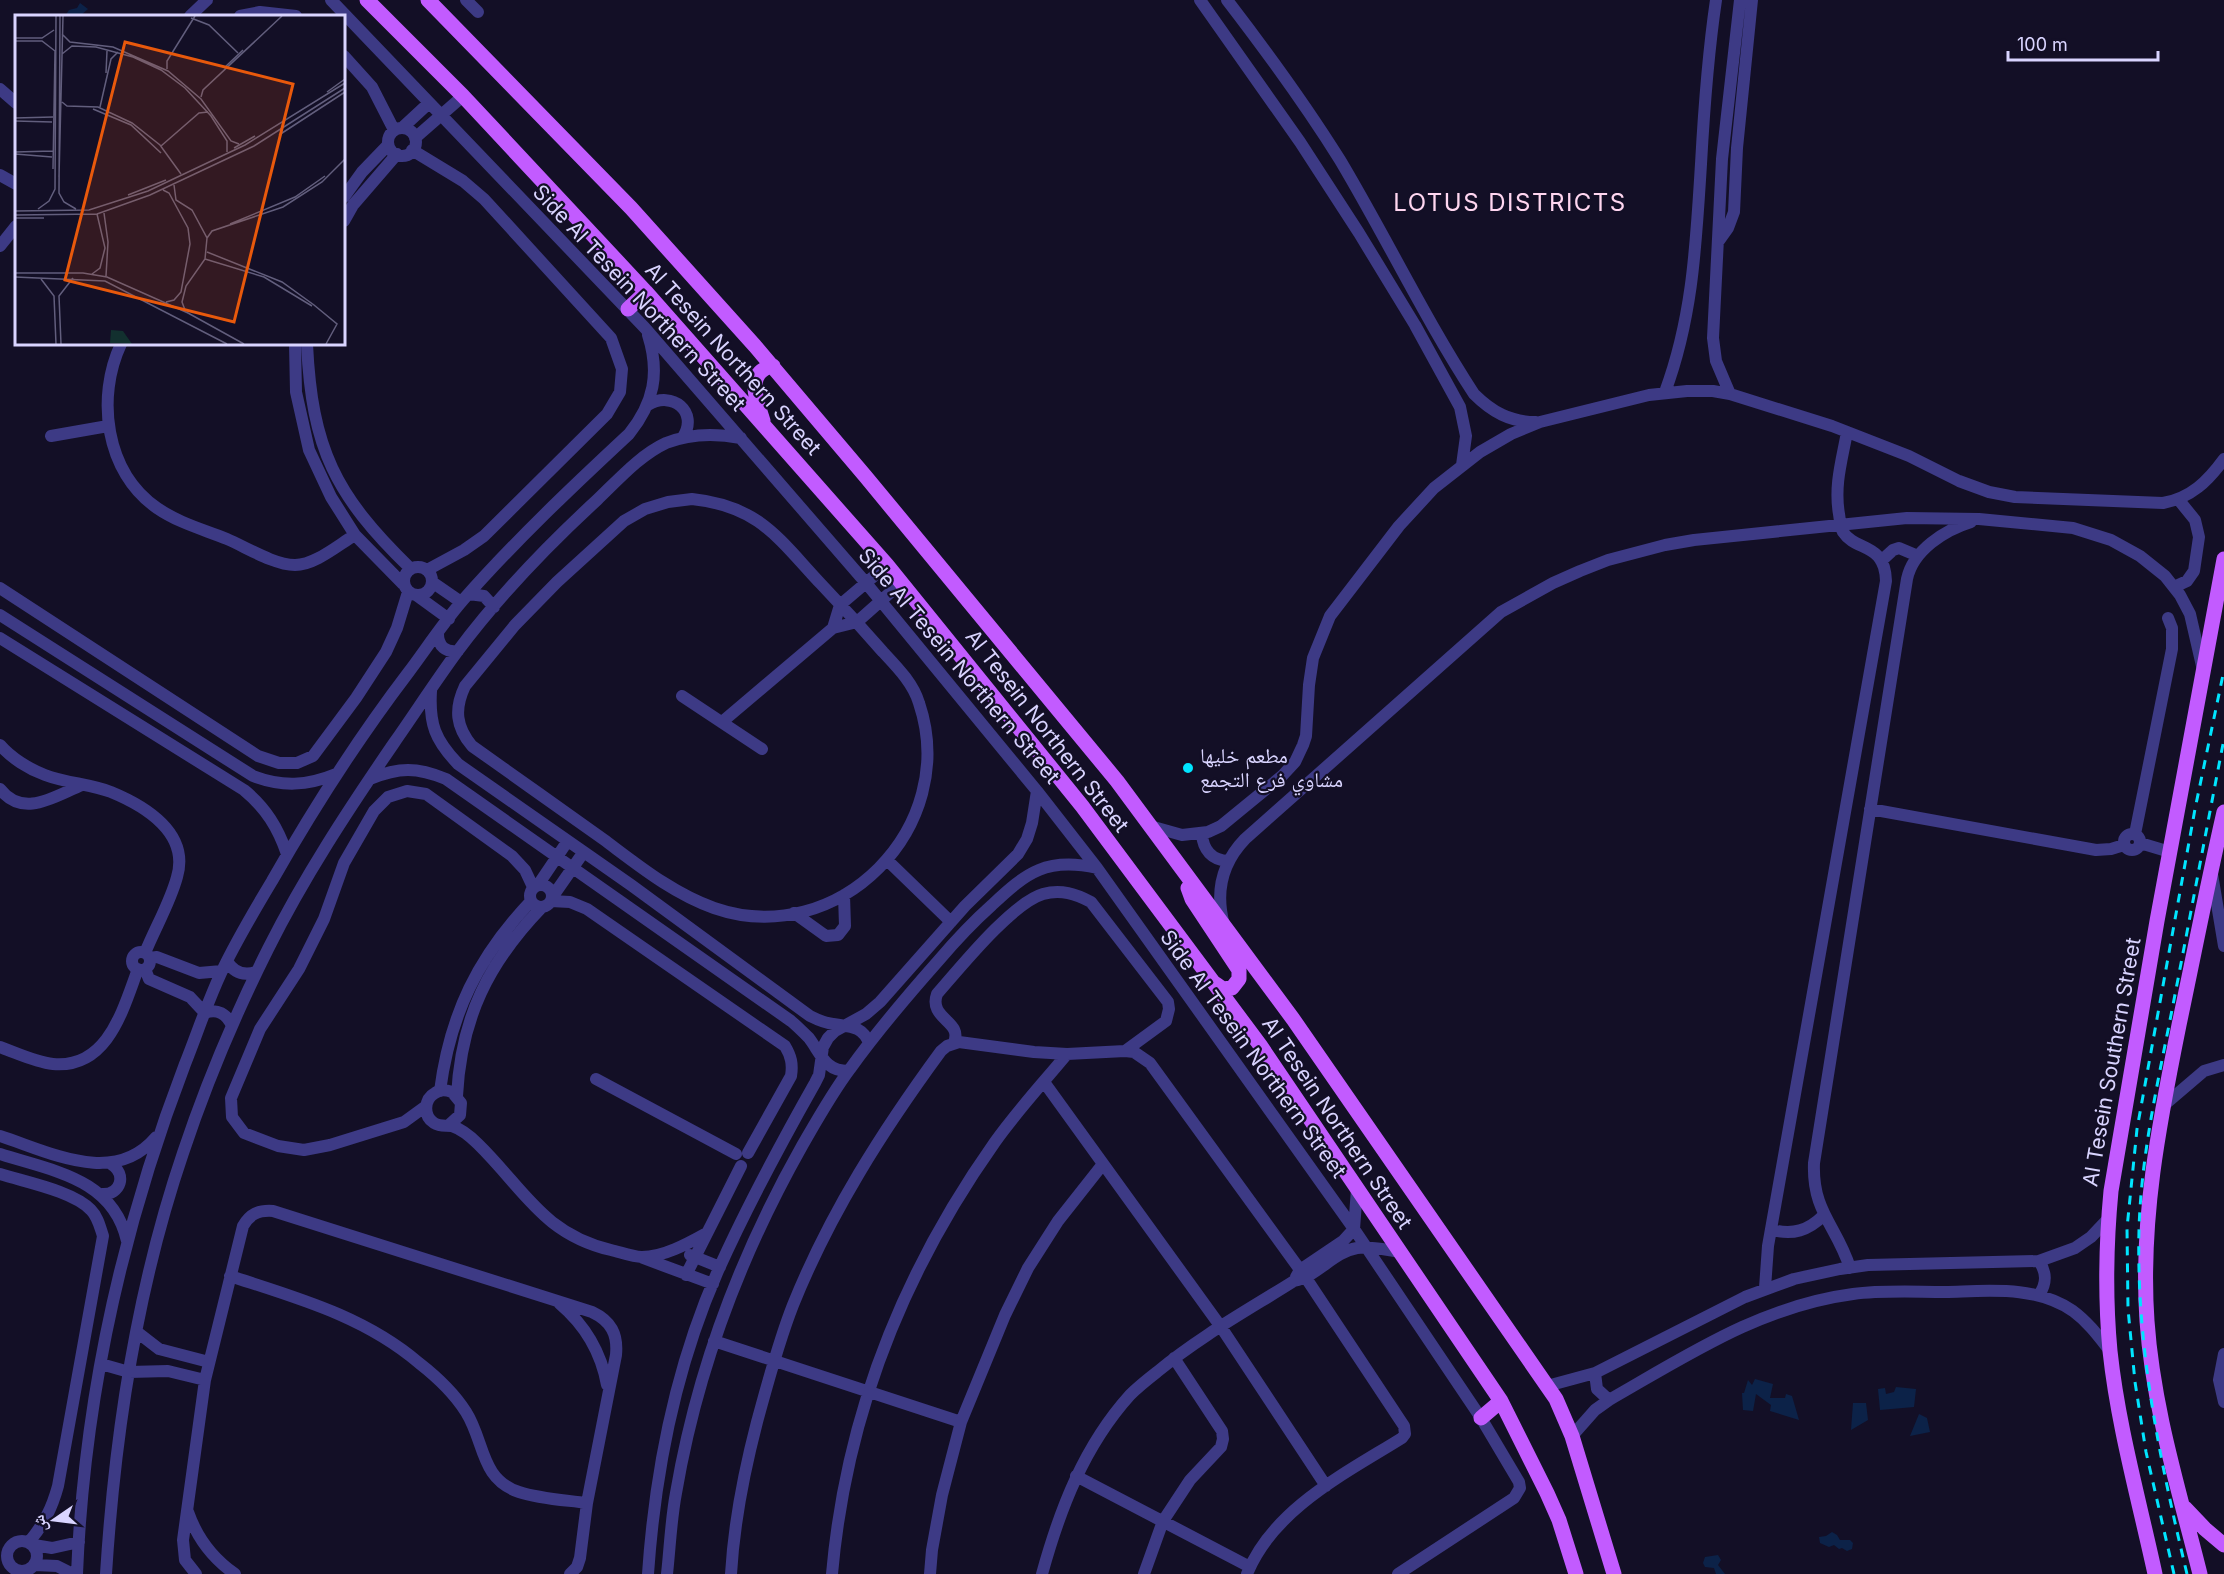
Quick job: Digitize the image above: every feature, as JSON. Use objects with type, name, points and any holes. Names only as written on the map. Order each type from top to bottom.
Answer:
[{"type":"main road","name":"Al Tesein Northern Street","points":[[367,0],[463,96],[646,291],[886,565],[1082,806],[1260,1045],[1501,1401],[1559,1520],[1576,1574]]},
{"type":"main road","name":"Al Tesein Northern Street","points":[[428,0],[631,208],[773,366],[1117,782],[1293,1019],[1556,1399],[1572,1436],[1614,1574]]},
{"type":"main road","points":[[628,309],[646,291]]},
{"type":"main road","points":[[764,426],[755,395],[755,379],[759,372],[773,366]]},
{"type":"main road","name":"Al Tesein Southern Street","points":[[2155,1574],[2124,1437],[2110,1351],[2107,1277],[2109,1218],[2113,1182],[2170,852],[2224,559]]},
{"type":"main road","points":[[2200,1574],[2160,1419],[2150,1355],[2146,1313],[2147,1219],[2153,1163],[2163,1106],[2224,812]]},
{"type":"main road","points":[[1187,875],[1192,899],[1239,970],[1239,979],[1232,988],[1223,989],[1216,984]]},
{"type":"main road","points":[[1481,1418],[1501,1401]]},
{"type":"main road","points":[[2183,1506],[2224,1545]]},
{"type":"street","name":"Side Al Tesein Northern Street","points":[[331,0],[628,309],[881,600],[1097,868],[1354,1229],[1481,1418],[1518,1477],[1520,1488],[1514,1498],[1398,1574]]},
{"type":"street","points":[[466,0],[478,12]]},
{"type":"street","points":[[1200,0],[1306,151],[1414,325],[1460,407],[1466,436],[1462,465]]},
{"type":"street","points":[[1227,0],[1276,64],[1316,122],[1474,394],[1491,409],[1511,419],[1540,422]]},
{"type":"street","points":[[1665,392],[1679,351],[1688,312],[1716,0]]},
{"type":"street","points":[[1730,394],[1716,361],[1713,338],[1722,159],[1740,0]]},
{"type":"street","points":[[1718,242],[1728,228],[1734,212],[1738,136],[1752,0]]},
{"type":"street","points":[[245,15],[260,12],[287,15]]},
{"type":"street","points":[[345,57],[372,87],[398,129],[410,131],[413,144],[483,199],[611,338],[622,369],[620,392],[607,414],[484,536],[427,570]]},
{"type":"street","points":[[0,89],[15,102]]},
{"type":"street","points":[[392,150],[405,155],[413,144],[463,96]]},
{"type":"street","points":[[345,219],[392,150],[389,136],[429,103]]},
{"type":"street","points":[[345,196],[362,172],[392,150]]},
{"type":"street","points":[[0,175],[15,183]]},
{"type":"street","points":[[0,246],[15,227]]},
{"type":"street","points":[[79,1542],[52,1548],[20,1540],[5,1546],[7,1554],[4,1562],[21,1571],[57,1566],[75,1574],[79,1542],[85,1472],[101,1364],[127,1243],[141,1187],[158,1134],[225,966],[287,854],[336,774],[383,705],[465,598],[545,512],[629,434],[640,420],[648,405],[654,379],[654,353],[645,328]]},
{"type":"street","points":[[121,345],[112,363],[107,397],[108,426],[113,447],[132,484],[154,506],[182,523],[226,539],[280,563],[295,565],[309,562],[355,535]]},
{"type":"street","points":[[295,345],[296,392],[309,450],[331,497],[355,535],[409,590],[449,619]]},
{"type":"street","points":[[307,345],[309,387],[315,421],[328,462],[344,492],[366,523],[410,568]]},
{"type":"street","points":[[1150,826],[1182,835],[1202,834],[1221,826],[1282,776],[1295,762],[1305,736],[1313,658],[1330,616],[1419,502],[1462,465],[1495,442],[1540,422],[1665,392],[1697,391],[1730,394],[1847,432],[1909,456],[1959,481],[2009,496],[2154,504],[2178,499],[2203,484],[2224,459]]},
{"type":"street","points":[[648,405],[663,399],[677,403],[687,416],[687,431],[683,437]]},
{"type":"street","points":[[51,436],[108,426]]},
{"type":"street","points":[[1765,1288],[1766,1260],[1886,581],[1881,561],[1869,549],[1847,536],[1840,525],[1837,485],[1847,432]]},
{"type":"street","points":[[106,1574],[115,1471],[129,1372],[170,1192],[184,1149],[232,1026],[256,972],[290,907],[339,822],[458,651],[494,607],[563,531],[648,453],[665,444],[683,437],[702,434],[722,434],[741,438]]},
{"type":"street","points":[[692,499],[716,501],[739,509],[760,521],[778,537],[857,622],[906,678],[919,701],[926,728],[928,756],[925,785],[917,812],[904,837],[887,860],[856,888],[844,895],[794,914],[762,916],[738,914],[715,908],[675,890],[472,746],[464,736],[459,724],[457,711],[465,686],[515,625],[557,582],[624,521],[657,505],[692,499]]},
{"type":"street","points":[[2174,587],[2187,581],[2194,571],[2199,537],[2195,520],[2178,499]]},
{"type":"street","points":[[1224,926],[1220,893],[1228,861],[1245,839],[1501,612],[1527,596],[1589,567],[1636,552],[1694,540],[1907,518],[1979,519],[2062,526],[2111,540],[2155,567],[2174,587],[2185,604],[2193,625],[2203,674]]},
{"type":"street","points":[[1850,1268],[1816,1195],[1814,1163],[1907,579],[1911,566],[1918,556],[1949,531],[1979,519]]},
{"type":"street","points":[[1881,561],[1893,550],[1899,548],[1918,556]]},
{"type":"street","points":[[833,628],[840,605],[886,565]]},
{"type":"street","points":[[0,588],[258,756],[279,763],[297,763],[313,756],[356,698],[386,652],[397,628],[409,590],[404,575],[410,568],[419,566],[427,570],[432,582],[465,598],[484,596],[494,607]]},
{"type":"street","points":[[409,590],[425,593],[432,582]]},
{"type":"street","points":[[722,722],[833,628],[857,622],[901,583]]},
{"type":"street","points":[[0,615],[253,776],[282,784],[301,784],[319,781],[336,774]]},
{"type":"street","points":[[2137,838],[2172,649],[2172,628],[2168,618]]},
{"type":"street","points":[[438,634],[443,648],[453,652],[458,651]]},
{"type":"street","points":[[0,638],[254,798],[280,833],[287,854]]},
{"type":"street","points":[[431,690],[429,711],[434,731],[444,749],[458,764],[631,885],[810,1016],[821,1021],[857,1028],[869,1043]]},
{"type":"street","points":[[682,696],[762,749]]},
{"type":"street","points":[[0,745],[22,763],[44,775],[111,792],[155,816],[167,828],[176,843],[179,859],[178,876],[144,962],[115,1028],[104,1044],[90,1056],[65,1064],[51,1064],[0,1047]]},
{"type":"street","points":[[1853,766],[1876,770]]},
{"type":"street","points":[[369,780],[387,772],[407,769],[427,771],[446,779],[791,1021],[808,1037],[820,1057],[829,1066],[848,1071]]},
{"type":"street","points":[[254,798],[264,780]]},
{"type":"street","points":[[0,789],[6,797],[24,805],[34,804],[83,785]]},
{"type":"street","points":[[648,1574],[656,1492],[669,1428],[679,1387],[713,1284],[763,1178],[819,1075],[820,1057],[828,1038],[844,1025],[866,1014],[880,1002],[951,922],[1007,866],[1027,839],[1037,791]]},
{"type":"street","points":[[457,1096],[447,1090],[440,1090],[431,1096],[426,1106],[404,1122],[330,1145],[304,1150],[278,1146],[252,1137],[237,1126],[230,1108],[231,1098],[260,1029],[304,959],[324,919],[344,863],[381,803],[397,793],[426,794],[512,856],[535,886]]},
{"type":"street","points":[[1870,809],[2102,850],[2124,845],[2126,836],[2137,838],[2170,852]]},
{"type":"street","points":[[1202,834],[1202,841],[1209,854],[1228,861]]},
{"type":"street","points":[[567,842],[530,894],[544,901],[570,902],[587,909],[785,1046],[790,1055],[791,1076],[742,1157],[686,1275]]},
{"type":"street","points":[[583,853],[501,955],[480,992],[466,1032],[458,1075],[457,1096],[478,1143],[530,1203],[557,1228],[590,1245],[642,1257],[713,1284]]},
{"type":"street","points":[[610,871],[622,853]]},
{"type":"street","points":[[887,860],[951,922]]},
{"type":"street","points":[[667,1574],[675,1495],[695,1403],[714,1341],[732,1288],[778,1189],[823,1109],[869,1043],[962,933],[1019,880],[1034,871],[1049,866],[1066,864],[1097,868]]},
{"type":"street","points":[[1007,866],[1019,880]]},
{"type":"street","points":[[631,885],[642,867]]},
{"type":"street","points":[[2211,868],[2224,946]]},
{"type":"street","points":[[440,1090],[451,1033],[466,994],[496,941],[544,901],[548,887],[535,886]]},
{"type":"street","points":[[954,1042],[956,1036],[954,1030],[936,1010],[936,994],[979,945],[1026,902],[1042,894],[1059,891],[1076,894],[1091,902],[1168,1002],[1166,1021],[1125,1051]]},
{"type":"street","points":[[794,914],[826,936],[838,935],[845,926],[844,895]]},
{"type":"street","points":[[144,962],[157,957],[199,973],[225,966],[242,974],[256,972]]},
{"type":"street","points":[[144,962],[149,978],[190,997],[205,1013]]},
{"type":"street","points":[[205,1013],[213,1011],[221,1013],[228,1018],[232,1026]]},
{"type":"street","points":[[731,1574],[739,1504],[749,1454],[773,1361],[793,1305],[820,1244],[862,1167],[902,1104],[941,1050],[954,1042],[1067,1054],[1125,1051],[1134,1052],[1150,1063],[1300,1276],[1405,1431],[1402,1438],[1326,1486],[1284,1521],[1264,1544],[1248,1571],[1163,1521],[1076,1476]]},
{"type":"street","points":[[832,1574],[847,1470],[868,1391],[890,1328],[940,1227],[997,1140],[1067,1054]]},
{"type":"street","points":[[2163,1106],[2204,1071],[2224,1065]]},
{"type":"street","points":[[596,1079],[742,1157]]},
{"type":"street","points":[[1044,1082],[1221,1327],[1326,1486]]},
{"type":"street","points":[[426,1106],[428,1116],[435,1124]]},
{"type":"street","points":[[449,1125],[458,1119],[462,1110]]},
{"type":"street","points":[[404,1122],[449,1125],[478,1143]]},
{"type":"street","points":[[0,1136],[80,1161],[111,1164],[138,1154],[158,1134]]},
{"type":"street","points":[[0,1154],[88,1184],[102,1194],[119,1216],[127,1243]]},
{"type":"street","points":[[102,1194],[112,1193],[119,1186],[121,1176],[116,1167],[111,1164]]},
{"type":"street","points":[[930,1574],[942,1495],[961,1422],[1005,1315],[1028,1268],[1058,1221],[1103,1164]]},
{"type":"street","points":[[0,1174],[77,1199],[92,1210],[103,1236],[58,1486],[52,1507],[32,1543]]},
{"type":"street","points":[[1300,1276],[1354,1229],[1357,1189]]},
{"type":"street","points":[[196,1574],[185,1560],[183,1550],[205,1380],[243,1226],[248,1218],[264,1210],[592,1312],[610,1324],[617,1344],[586,1503],[580,1558],[577,1567],[570,1574]]},
{"type":"street","points":[[1772,1230],[1795,1232],[1806,1229],[1824,1215]]},
{"type":"street","points":[[1547,1386],[1595,1373],[1765,1288],[1850,1268],[1901,1264],[2039,1261],[2075,1248],[2091,1237],[2109,1218]]},
{"type":"street","points":[[642,1257],[677,1250],[705,1234]]},
{"type":"street","points":[[1042,1574],[1052,1536],[1076,1476],[1099,1434],[1131,1394],[1174,1358],[1300,1276],[1347,1251],[1366,1248],[1400,1252]]},
{"type":"street","points":[[677,1250],[720,1267]]},
{"type":"street","points":[[667,1267],[677,1250]]},
{"type":"street","points":[[2039,1261],[2046,1278],[2039,1295]]},
{"type":"street","points":[[230,1276],[324,1307],[349,1317],[384,1337],[420,1363],[453,1395],[467,1413],[490,1472],[498,1481],[520,1493],[586,1503]]},
{"type":"street","points":[[1572,1436],[1595,1410],[1609,1400],[1721,1335],[1773,1313],[1855,1293],[2006,1291],[2039,1295],[2058,1302],[2074,1312],[2090,1326],[2110,1351]]},
{"type":"street","points":[[557,1301],[589,1335],[602,1363],[608,1393]]},
{"type":"street","points":[[137,1332],[159,1349],[209,1362]]},
{"type":"street","points":[[714,1341],[961,1422]]},
{"type":"street","points":[[2224,1354],[2219,1380],[2224,1402]]},
{"type":"street","points":[[188,1376],[192,1358]]},
{"type":"street","points":[[1144,1574],[1163,1521],[1190,1480],[1221,1447],[1224,1439],[1222,1431],[1174,1358]]},
{"type":"street","points":[[101,1364],[129,1372],[157,1370],[205,1380]]},
{"type":"street","points":[[1595,1373],[1597,1389],[1609,1400]]},
{"type":"street","points":[[187,1511],[207,1549],[216,1560],[235,1574]]},
{"type":"street","points":[[32,1543],[38,1555],[33,1569]]},
{"type":"water","points":[[80,3],[88,9],[81,15],[66,15],[69,10],[77,8]]},
{"type":"water","points":[[1755,1379],[1773,1384],[1770,1398],[1785,1398],[1786,1394],[1792,1396],[1799,1420],[1770,1411],[1771,1405],[1756,1394],[1753,1411],[1743,1410],[1742,1393],[1744,1393],[1748,1380],[1752,1385]]},
{"type":"water","points":[[1896,1387],[1916,1389],[1914,1407],[1880,1410],[1878,1389],[1885,1388],[1886,1394],[1894,1392]]},
{"type":"water","points":[[1853,1403],[1866,1403],[1868,1420],[1851,1430]]},
{"type":"water","points":[[1919,1414],[1927,1418],[1930,1432],[1910,1436]]},
{"type":"water","points":[[1832,1532],[1840,1540],[1850,1540],[1853,1543],[1852,1549],[1847,1551],[1834,1545],[1829,1547],[1820,1543],[1819,1537]]},
{"type":"water","points":[[1718,1555],[1721,1560],[1718,1565],[1725,1574],[1716,1574],[1714,1568],[1705,1567],[1703,1563],[1705,1557]]},
{"type":"railway","points":[[2174,1574],[2146,1452],[2135,1382],[2128,1309],[2127,1228],[2137,1129],[2195,809],[2224,670]]},
{"type":"railway","points":[[2187,1574],[2159,1446],[2146,1360],[2139,1274],[2140,1203],[2150,1122],[2224,739]]},
{"type":"place","name":"مطعم خليها مشاوي فرع التجمع","points":[[1188,768]]},
{"type":"district","name":"LOTUS DISTRICTS","points":[[1510,203]]}]
